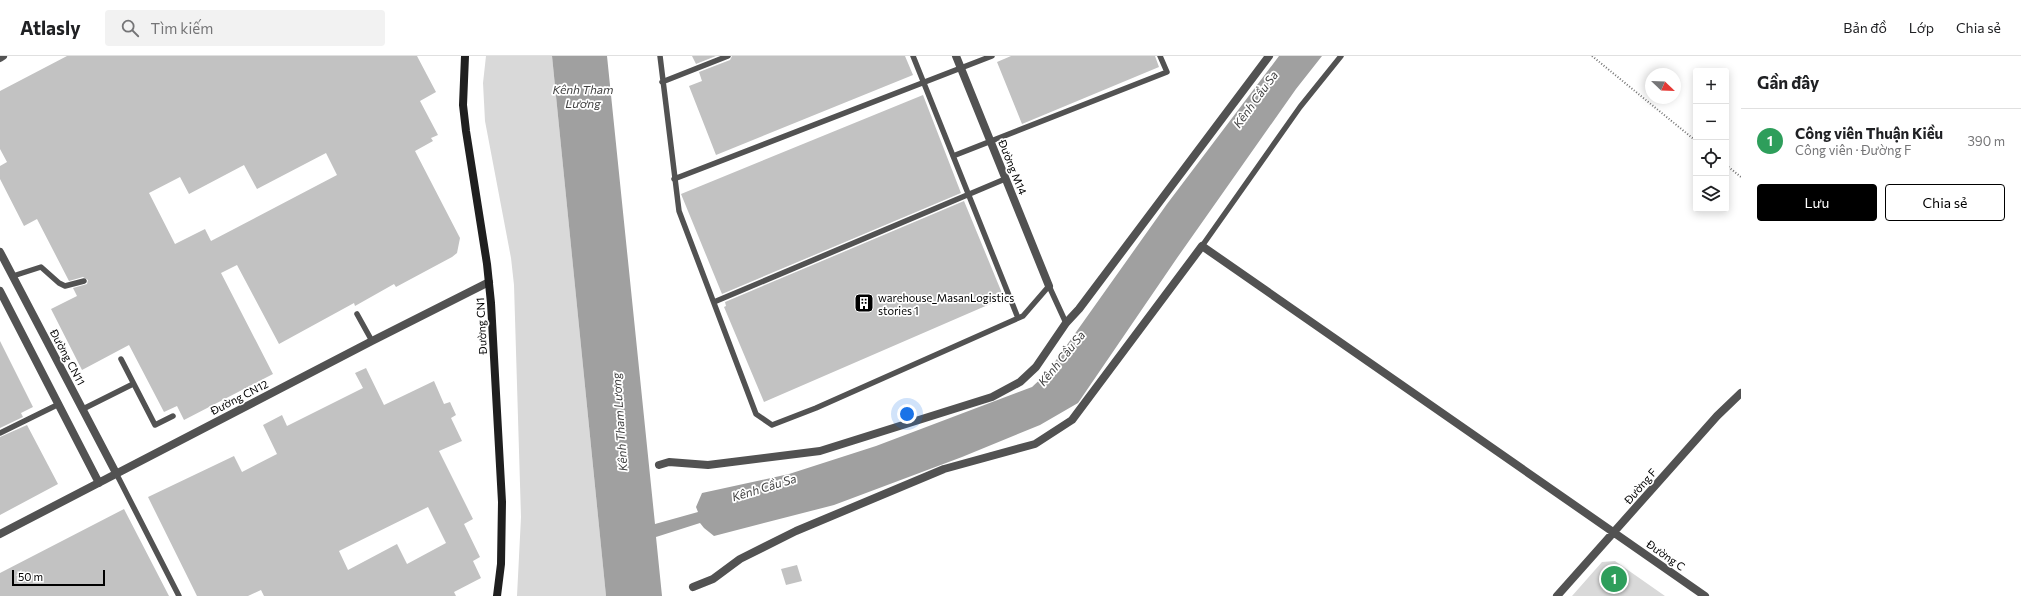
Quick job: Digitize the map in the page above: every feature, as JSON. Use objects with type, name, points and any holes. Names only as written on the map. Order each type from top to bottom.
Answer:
[{"type":"street","name":"Đường CN1","points":[[465,56],[463,105],[465,124],[489,282],[502,502],[501,564],[497,596]]},
{"type":"street","name":"Đường M14","points":[[956,56],[1049,286]]},
{"type":"street","points":[[659,465],[669,462],[708,465],[820,451],[992,397],[1020,382],[1036,367],[1066,323],[1079,309],[1270,56]]},
{"type":"street","points":[[693,587],[713,579],[740,559],[796,531],[944,469],[1035,444],[1072,420],[1202,246]]},
{"type":"street","name":"Đường C","points":[[1202,246],[1613,534],[1648,555],[1705,596]]},
{"type":"street","name":"Đường CN11","points":[[0,252],[116,474]]},
{"type":"street","name":"Đường CN12","points":[[0,534],[489,282]]},
{"type":"street","points":[[1,295],[99,483]]},
{"type":"street","name":"Đường F","points":[[1557,596],[1717,416],[1741,393]]},
{"type":"lane","points":[[660,56],[679,211],[756,414],[772,425],[816,408],[1023,316],[1049,286],[1066,323]]},
{"type":"lane","points":[[662,82],[728,56]]},
{"type":"lane","points":[[913,56],[970,194],[1018,318]]},
{"type":"lane","points":[[674,179],[992,56]]},
{"type":"lane","points":[[954,156],[1167,72],[1161,56]]},
{"type":"lane","points":[[1202,246],[1300,107],[1341,56]]},
{"type":"lane","points":[[714,302],[1005,179]]},
{"type":"lane","points":[[13,276],[41,266],[65,286],[84,281]]},
{"type":"lane","points":[[357,314],[372,341]]},
{"type":"lane","points":[[121,359],[155,425],[173,416]]},
{"type":"lane","points":[[82,409],[133,384]]},
{"type":"lane","points":[[0,434],[59,404]]},
{"type":"lane","points":[[116,474],[179,596]]},
{"type":"path","points":[[1592,56],[1695,140]]},
{"type":"path","points":[[1729,167],[1741,177]]},
{"type":"shaded area","points":[[486,56],[552,56],[606,596],[517,596],[521,517],[514,285],[511,258],[485,121],[483,83]]},
{"type":"shaded area","points":[[1615,561],[1665,596],[1572,596],[1602,562]]},
{"type":"water","points":[[552,56],[607,56],[655,524],[698,512],[696,507],[702,493],[789,474],[876,446],[1032,387],[1047,373],[1167,204],[1279,56],[1322,56],[1296,89],[1177,258],[1078,403],[1040,425],[962,457],[834,505],[714,536],[700,523],[656,537],[662,596],[606,596]]},
{"type":"building","points":[[67,56],[417,56],[436,92],[420,101],[438,135],[431,138],[433,141],[415,151],[460,238],[457,253],[396,287],[394,284],[355,306],[354,303],[279,344],[237,265],[221,273],[273,374],[184,420],[177,406],[164,412],[129,345],[82,370],[51,309],[77,296],[73,288],[87,284],[88,280],[83,277],[69,281],[37,219],[24,226],[0,179],[0,166],[7,162],[0,149],[0,91]],"holes":[[[326,153],[337,175],[211,241],[205,229],[175,244],[149,193],[180,177],[189,194],[244,165],[257,189]]]},
{"type":"building","points":[[692,56],[716,56],[696,64]]},
{"type":"building","points":[[732,56],[905,56],[913,75],[716,155],[689,86],[702,81],[699,72],[730,60]]},
{"type":"building","points":[[1011,56],[1155,56],[1159,67],[1022,124],[997,62]]},
{"type":"building","points":[[923,95],[961,193],[722,294],[681,194]]},
{"type":"building","name":"warehouse_MasanLogistics stories 1","points":[[964,201],[1004,298],[764,402],[724,307],[726,306],[725,302]]},
{"type":"building","points":[[0,341],[33,407],[21,413],[23,417],[0,428]]},
{"type":"building","points":[[366,368],[384,405],[434,381],[444,404],[450,402],[456,415],[451,418],[462,441],[439,451],[473,519],[464,524],[480,557],[473,561],[481,578],[454,592],[456,596],[264,596],[261,590],[248,596],[197,596],[148,497],[234,456],[242,472],[277,454],[263,425],[282,415],[287,426],[363,388],[355,373]],"holes":[[[428,507],[446,543],[407,564],[397,544],[348,570],[339,551]]]},
{"type":"building","points":[[27,425],[58,484],[0,515],[0,437]]},
{"type":"building","points":[[124,509],[169,596],[0,596],[0,573]]},
{"type":"building","points":[[797,565],[802,581],[786,585],[781,569]]},
{"type":"place","name":"warehouse_MasanLogistics stories 1","points":[[864,303]]},
{"type":"place","name":"Công viên Thuận Kiều","points":[[1614,579]]},
{"type":"water label","name":"Kênh Tham Lương","points":[[583,96]]},
{"type":"water label","name":"Kênh Cầu Sa","points":[[1255,99]]},
{"type":"water label","name":"Kênh Cầu Sa","points":[[1061,358]]},
{"type":"water label","name":"Kênh Tham Lương","points":[[619,422]]},
{"type":"water label","name":"Kênh Cầu Sa","points":[[764,487]]}]
